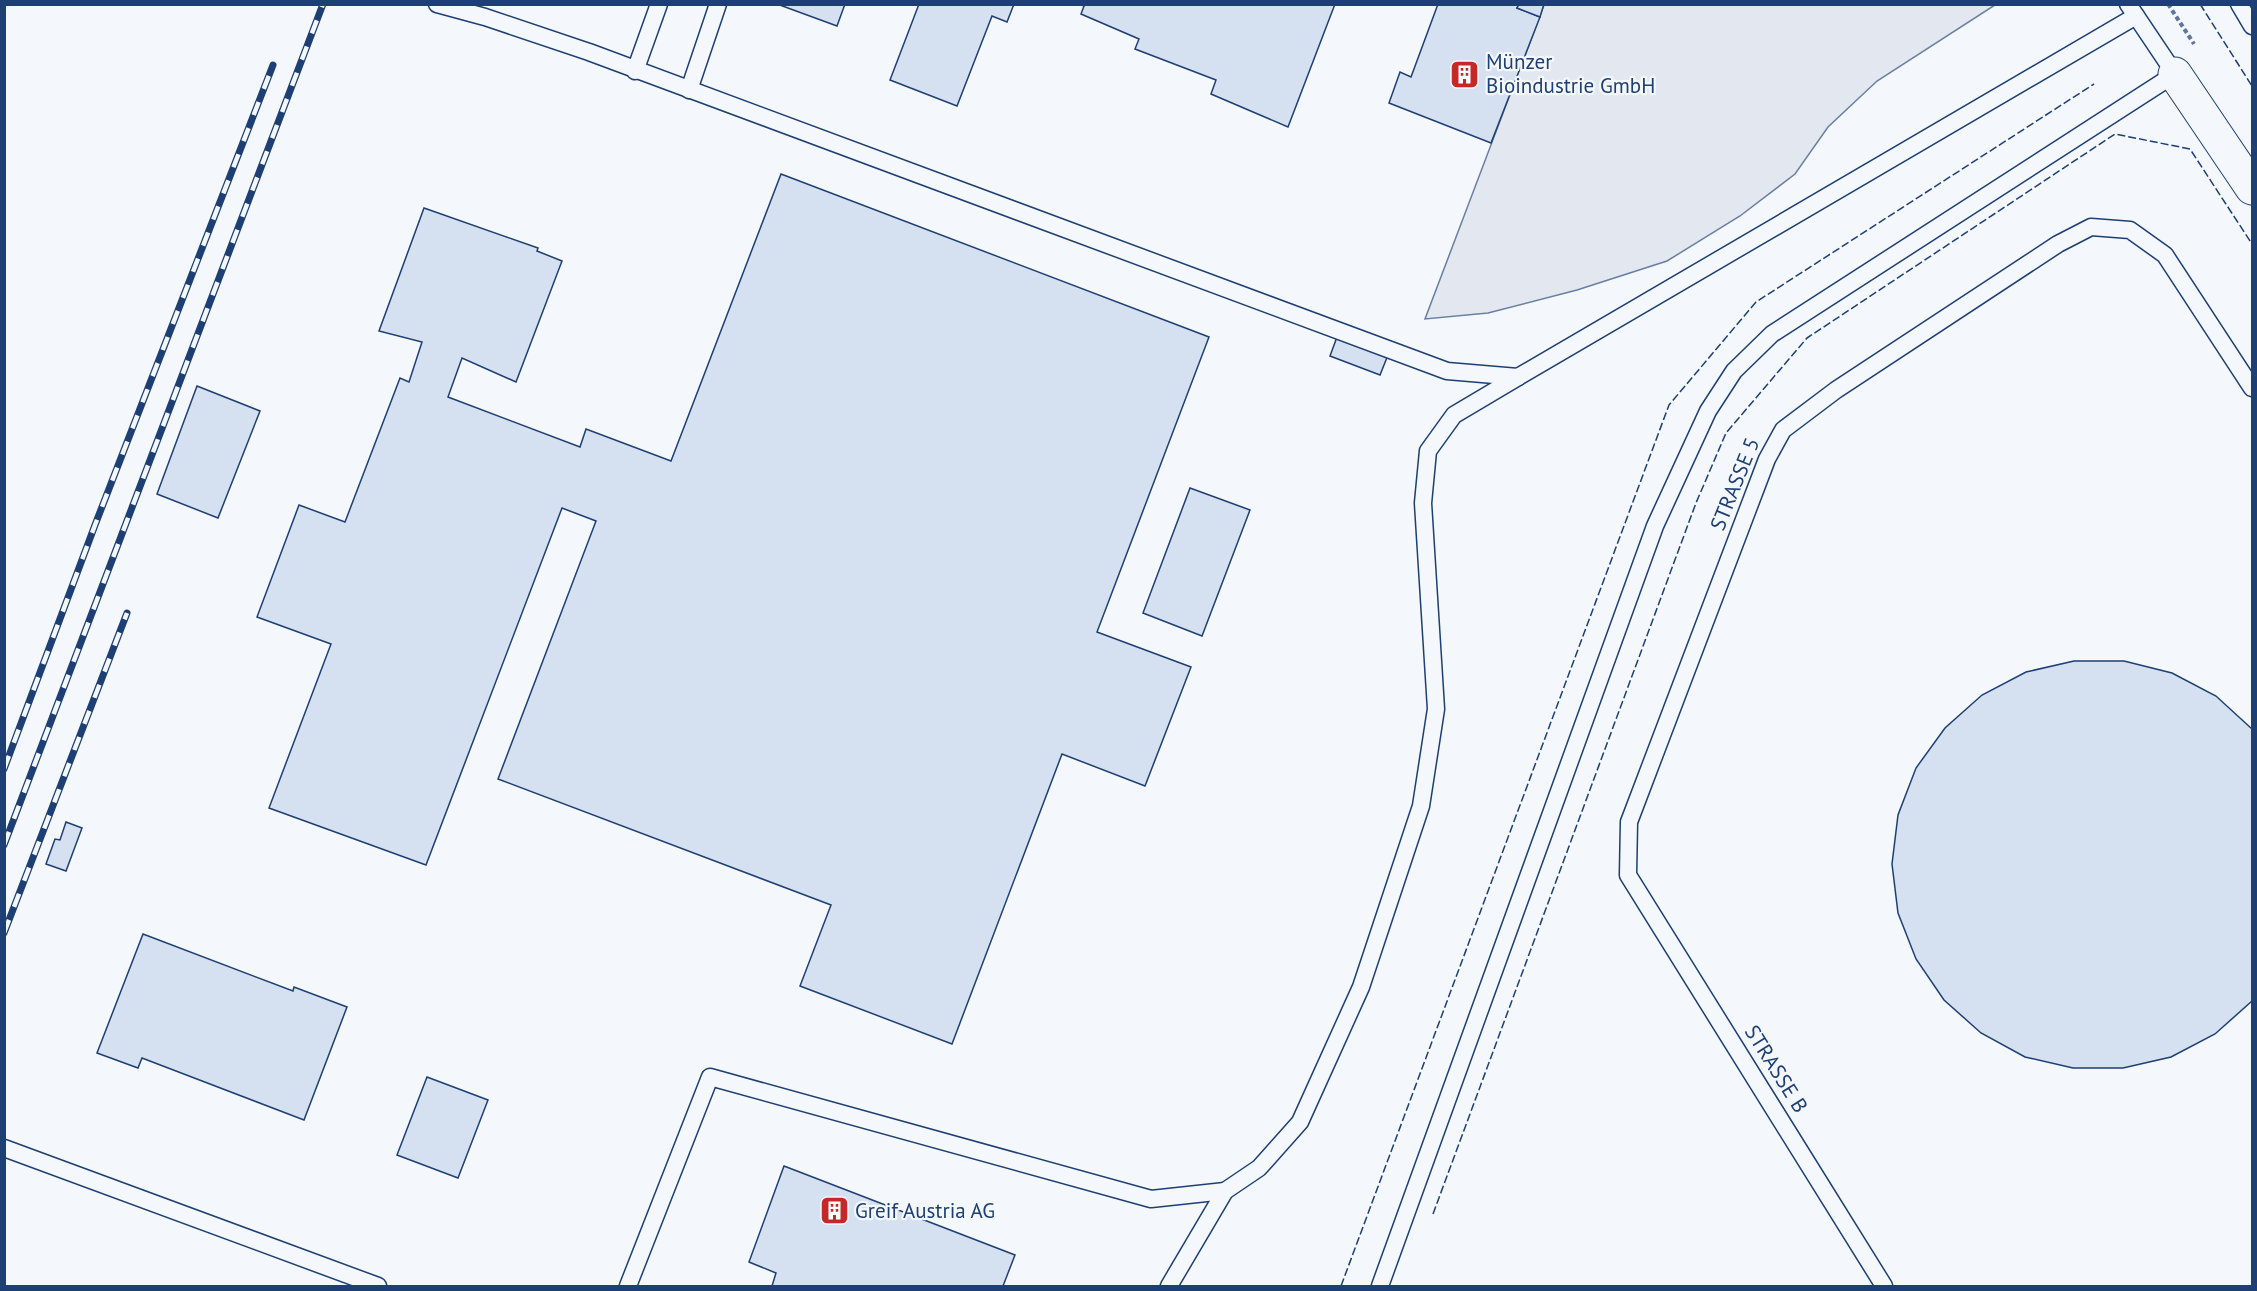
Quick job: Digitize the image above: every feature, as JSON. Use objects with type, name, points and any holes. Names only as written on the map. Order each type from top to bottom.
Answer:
[{"type":"street","points":[[2175,74],[2253,188]]},
{"type":"lane","points":[[437,4],[485,17],[688,90],[1447,371],[1518,377]]},
{"type":"lane","points":[[635,71],[659,4]]},
{"type":"lane","points":[[688,90],[718,4]]},
{"type":"lane","points":[[2238,4],[2253,26]]},
{"type":"lane","points":[[1169,1287],[1225,1191],[1259,1168],[1300,1122],[1361,987],[1421,806],[1436,709],[1423,503],[1428,451],[1454,415],[2132,10],[2175,74],[1772,334],[1734,371],[1708,411],[1656,526],[1380,1287]]},
{"type":"lane","name":"STRASSE 5","points":[[1628,875],[1629,822],[1767,459],[1783,430],[1836,390],[2058,244],[2091,226],[2130,230],[2165,255],[2253,388]]},
{"type":"lane","name":"STRASSE B","points":[[1628,875],[1884,1287]]},
{"type":"lane","points":[[628,1287],[710,1077],[1151,1199],[1225,1191]]},
{"type":"lane","points":[[4,1148],[378,1287]]},
{"type":"shaded area","points":[[1544,5],[1995,5],[1877,81],[1828,127],[1795,174],[1740,216],[1667,261],[1577,290],[1488,313],[1425,319]]},
{"type":"building","points":[[777,4],[845,4],[837,26]]},
{"type":"building","points":[[919,4],[1014,4],[1007,22],[992,16],[957,106],[890,80]]},
{"type":"building","points":[[1080,4],[1335,4],[1288,127],[1211,94],[1216,80],[1135,49],[1139,39],[1081,14],[1084,6]]},
{"type":"building","name":"Münzer Bioindustrie GmbH","points":[[1438,4],[1519,4],[1517,8],[1540,17],[1491,143],[1389,103],[1400,72],[1411,77]]},
{"type":"building","points":[[1519,4],[1544,4],[1540,17],[1517,8]]},
{"type":"building","points":[[781,174],[1209,337],[1097,632],[1191,667],[1145,786],[1062,754],[952,1044],[800,986],[831,905],[498,779],[596,521],[562,508],[426,865],[269,808],[331,644],[257,617],[299,505],[345,522],[400,378],[409,382],[422,342],[379,331],[424,208],[538,248],[537,251],[562,261],[516,382],[462,358],[448,397],[580,447],[586,429],[671,461]]},
{"type":"building","points":[[1337,337],[1388,355],[1380,375],[1330,356]]},
{"type":"building","points":[[197,386],[260,411],[218,518],[157,494]]},
{"type":"building","points":[[1190,488],[1250,510],[1202,636],[1143,613]]},
{"type":"building","points":[[2074,661],[2124,661],[2172,673],[2216,696],[2252,729],[2252,1001],[2215,1034],[2171,1057],[2123,1068],[2073,1068],[2025,1057],[1981,1033],[1944,1000],[1916,959],[1898,913],[1892,864],[1898,815],[1916,768],[1945,728],[1982,695],[2026,672]]},
{"type":"building","points":[[66,822],[82,828],[66,871],[46,864],[55,839],[60,840]]},
{"type":"building","points":[[143,934],[293,991],[294,987],[347,1007],[304,1120],[142,1058],[138,1068],[97,1053]]},
{"type":"building","points":[[427,1077],[488,1100],[458,1178],[397,1155]]},
{"type":"building","name":"Greif Austria AG","points":[[784,1166],[1015,1255],[1003,1286],[772,1286],[776,1273],[749,1262]]},
{"type":"railway","points":[[4,845],[323,4]]},
{"type":"railway","points":[[4,769],[95,525],[273,65]]},
{"type":"railway","points":[[4,933],[127,613]]},
{"type":"fence","points":[[2200,4],[2252,86]]},
{"type":"fence","points":[[1341,1286],[1669,405],[1756,302],[2094,84]]},
{"type":"fence","points":[[1433,1214],[1696,503],[1726,433],[1807,338],[2115,134],[2190,149],[2252,244]]},
{"type":"place","name":"Münzer Bioindustrie GmbH","points":[[1465,74]]},
{"type":"place","name":"Greif Austria AG","points":[[834,1211]]}]
